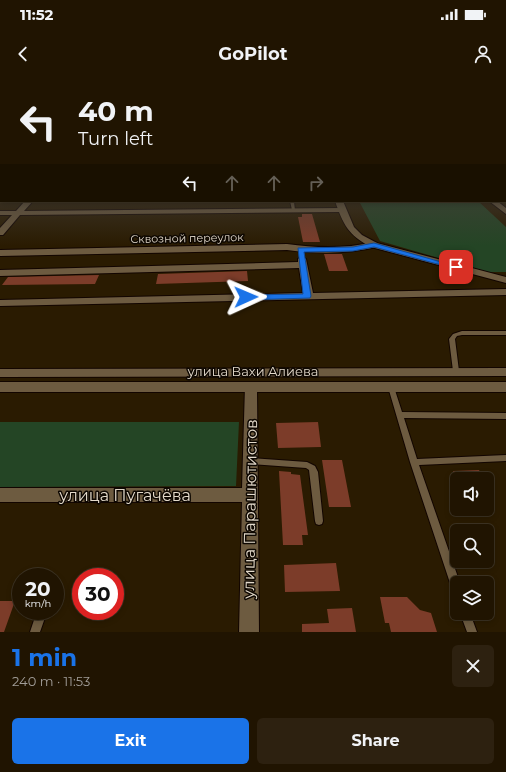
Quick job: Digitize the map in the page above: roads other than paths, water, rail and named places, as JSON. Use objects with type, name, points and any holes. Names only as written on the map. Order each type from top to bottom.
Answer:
[{"type":"street","points":[[0,233],[28,202]]},
{"type":"street","points":[[208,211],[210,202]]},
{"type":"street","points":[[339,202],[351,230],[359,237],[374,245],[506,280]]},
{"type":"street","points":[[494,202],[506,212]]},
{"type":"street","points":[[0,213],[101,209],[208,211],[342,210]]},
{"type":"street","name":"Сквозной переулок","points":[[0,253],[287,247],[300,250],[353,249],[374,245]]},
{"type":"street","points":[[300,250],[308,296]]},
{"type":"street","points":[[0,268],[303,263]]},
{"type":"street","points":[[0,273],[303,263]]},
{"type":"street","points":[[0,303],[506,292]]},
{"type":"street","name":"улица Вахи Алиева","points":[[0,373],[506,372]]},
{"type":"street","name":"улица Парашютистов","points":[[249,632],[251,386]]},
{"type":"street","name":"улица Вахи Алиева","points":[[0,387],[506,387]]},
{"type":"street","name":"улица Пугачёва","points":[[0,495],[251,495]]},
{"type":"lane","points":[[292,202],[294,210]]},
{"type":"lane","points":[[456,371],[452,339],[455,335],[462,333],[506,333]]},
{"type":"lane","points":[[391,387],[401,415],[414,462],[453,576]]},
{"type":"lane","points":[[401,415],[506,416]]},
{"type":"lane","points":[[414,462],[506,458]]},
{"type":"lane","points":[[251,461],[307,466],[312,468],[314,472],[319,521]]},
{"type":"lane","points":[[35,632],[39,620]]},
{"type":"lane","points":[[468,620],[472,632]]}]
